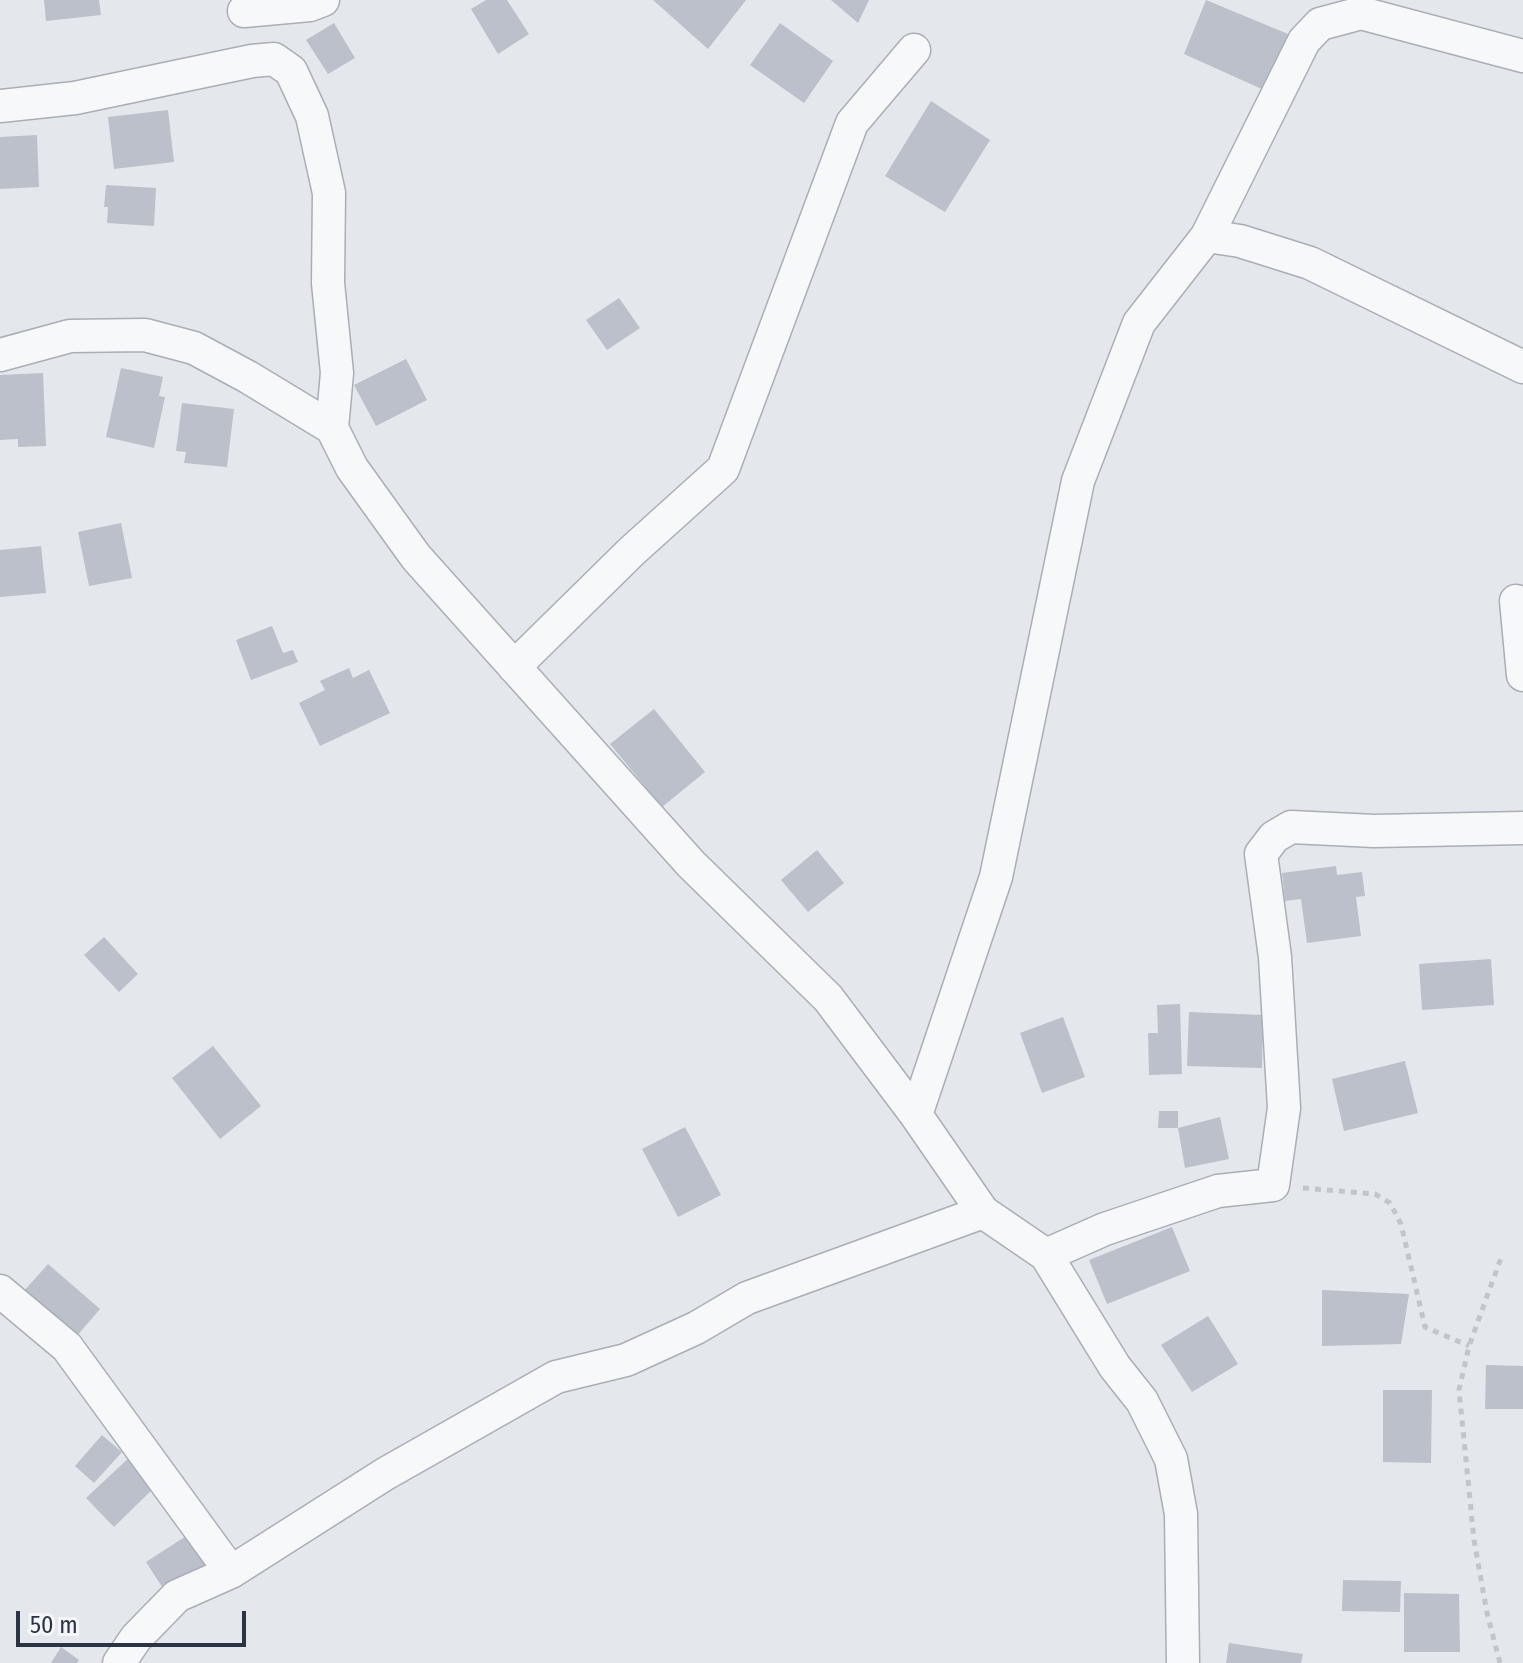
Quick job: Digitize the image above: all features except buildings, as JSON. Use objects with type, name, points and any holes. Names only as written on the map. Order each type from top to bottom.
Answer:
[{"type":"street","points":[[252,61],[242,6],[310,5],[323,0]]},
{"type":"street","points":[[916,1115],[996,877],[1078,481],[1139,323],[1207,236],[1304,41],[1320,24],[1361,13],[1523,56]]},
{"type":"street","points":[[514,667],[632,551],[723,469],[852,123],[914,50]]},
{"type":"street","points":[[0,106],[75,98],[252,61],[274,59],[291,71],[312,116],[329,193],[328,283],[337,373],[332,428],[352,468],[416,557],[514,667],[691,864],[828,998],[916,1115],[983,1212],[1046,1255],[1115,1367],[1142,1401],[1171,1459],[1181,1514],[1183,1663]]},
{"type":"street","points":[[1207,236],[1240,241],[1310,263],[1523,367]]},
{"type":"street","points":[[0,355],[70,336],[145,335],[194,348],[332,428]]},
{"type":"street","points":[[1516,601],[1523,675]]},
{"type":"street","points":[[1046,1255],[1105,1229],[1218,1191],[1273,1185],[1284,1108],[1275,957],[1261,854],[1274,837],[1291,827],[1374,831],[1523,828]]},
{"type":"street","points":[[119,1663],[136,1638],[177,1596],[231,1572],[385,1474],[556,1377],[626,1360],[696,1328],[747,1298],[983,1212]]},
{"type":"street","points":[[0,1291],[67,1347],[231,1572]]},
{"type":"path","points":[[1273,1185],[1375,1194],[1390,1203],[1401,1224],[1425,1327],[1469,1346]]},
{"type":"path","points":[[1500,1663],[1474,1540],[1459,1390],[1469,1346],[1501,1258]]}]
